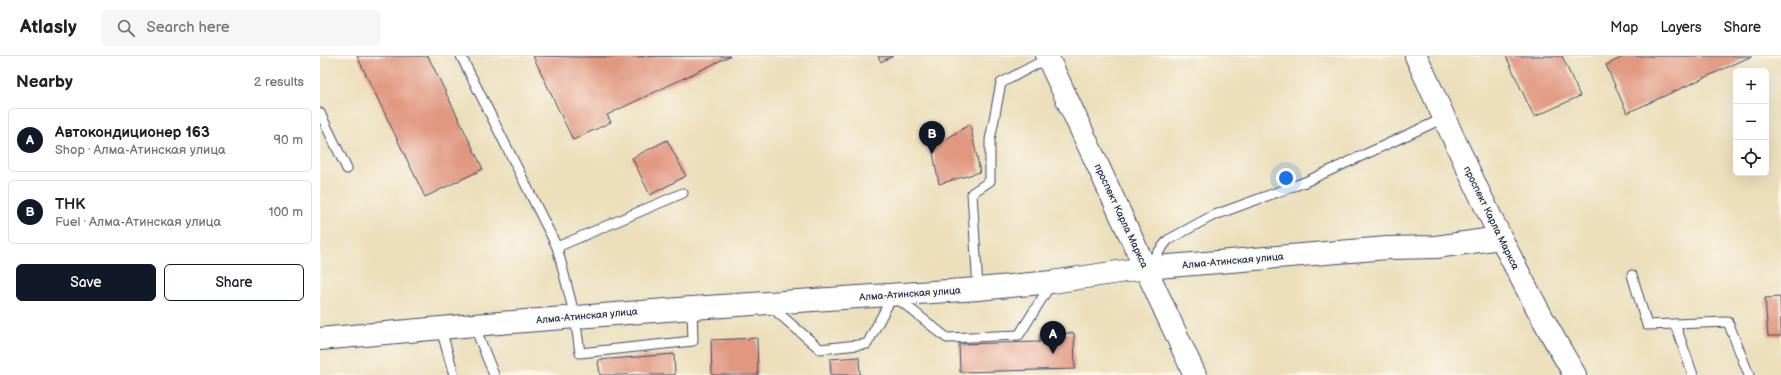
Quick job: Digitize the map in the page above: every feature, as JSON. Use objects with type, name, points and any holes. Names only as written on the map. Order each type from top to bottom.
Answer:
[{"type":"main road","name":"проспект Карла Маркса","points":[[1416,56],[1500,238],[1551,335],[1576,375]]},
{"type":"main road","name":"проспект Карла Маркса","points":[[1048,57],[1195,375]]},
{"type":"main road","name":"Алма-Атинская улица","points":[[320,339],[474,325],[766,302],[978,289],[1052,282],[1145,268],[1387,248],[1436,247],[1500,238]]},
{"type":"lane","points":[[461,56],[557,247],[575,317],[580,353],[693,341],[692,308]]},
{"type":"lane","points":[[978,289],[972,193],[990,181],[990,140],[1001,83],[1048,57]]},
{"type":"lane","points":[[320,113],[347,169]]},
{"type":"lane","points":[[1145,268],[1168,240],[1212,216],[1305,182],[1444,118]]},
{"type":"lane","points":[[557,247],[683,193]]},
{"type":"lane","points":[[1632,275],[1647,325],[1728,322],[1749,375]]},
{"type":"lane","points":[[766,302],[820,349],[867,344],[893,295],[947,338],[1019,334],[1052,282]]},
{"type":"lane","points":[[1675,324],[1693,375]]},
{"type":"lane","points":[[474,325],[494,375]]},
{"type":"lane","points":[[441,329],[454,375]]},
{"type":"building","points":[[357,56],[428,56],[483,169],[425,197]]},
{"type":"building","points":[[533,56],[730,56],[607,115],[611,122],[573,140]]},
{"type":"building","points":[[878,56],[893,56],[881,62]]},
{"type":"building","points":[[1506,56],[1562,56],[1580,96],[1534,117]]},
{"type":"building","points":[[1625,56],[1752,56],[1627,113],[1606,65]]},
{"type":"building","points":[[970,124],[980,172],[939,184],[932,148]]},
{"type":"building","points":[[667,140],[686,176],[650,195],[632,158]]},
{"type":"building","points":[[1780,297],[1781,336],[1768,336],[1765,298]]},
{"type":"building","points":[[1074,333],[1075,369],[960,372],[959,344],[1040,342],[1040,334]]},
{"type":"building","points":[[757,338],[758,375],[712,375],[711,340]]},
{"type":"building","points":[[674,354],[675,375],[600,375],[598,360]]},
{"type":"building","points":[[859,357],[860,375],[831,375],[830,359]]},
{"type":"place","name":"ТНК","points":[[932,154]]},
{"type":"place","name":"Автокондиционер 163","points":[[1053,354]]}]
